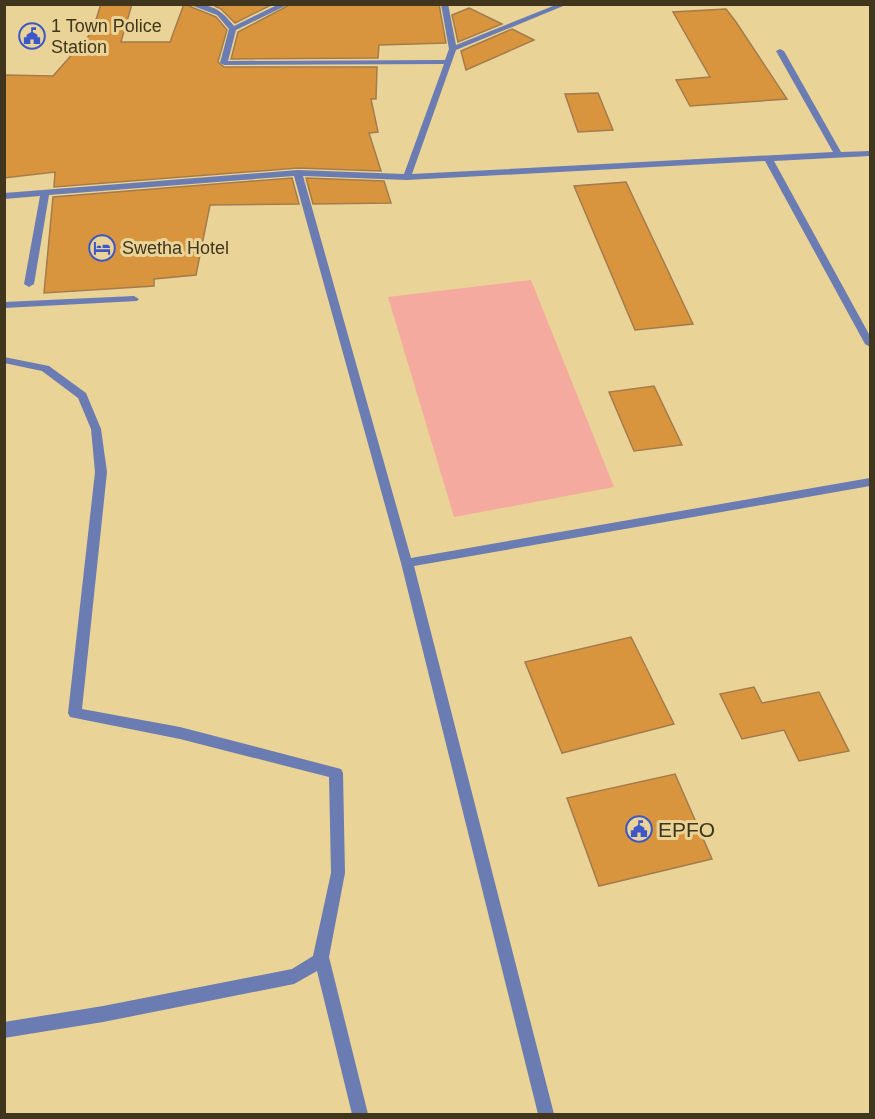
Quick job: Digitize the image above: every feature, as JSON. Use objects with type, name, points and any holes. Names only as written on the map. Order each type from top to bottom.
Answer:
[{"type":"street","points":[[191,4],[220,13],[233,29]]},
{"type":"street","points":[[286,4],[233,29],[224,63],[448,62]]},
{"type":"street","points":[[407,177],[453,49],[444,4]]},
{"type":"street","points":[[453,49],[565,4]]},
{"type":"street","points":[[780,51],[839,155]]},
{"type":"street","points":[[4,196],[298,173],[407,177],[870,153]]},
{"type":"street","points":[[768,158],[870,344]]},
{"type":"street","points":[[298,173],[406,563],[546,1114]]},
{"type":"street","points":[[29,284],[45,193]]},
{"type":"street","points":[[4,305],[134,299]]},
{"type":"street","points":[[4,360],[45,368],[82,396],[96,429],[101,472],[75,713],[180,733],[336,773],[338,873],[321,960],[294,976],[103,1014],[4,1030]]},
{"type":"street","points":[[406,563],[870,482]]},
{"type":"street","points":[[321,955],[360,1114]]},
{"type":"shaded area","points":[[531,280],[614,487],[454,517],[388,297]]},
{"type":"building","points":[[101,4],[132,4],[121,42],[170,42],[184,4],[216,17],[227,30],[218,62],[224,67],[377,67],[376,99],[371,99],[378,132],[369,133],[381,171],[298,168],[54,187],[55,172],[4,178],[4,75],[53,76],[92,32]]},
{"type":"building","points":[[211,4],[273,4],[235,23],[221,9]]},
{"type":"building","points":[[291,4],[439,4],[446,43],[379,45],[378,58],[231,59],[238,32]]},
{"type":"building","points":[[469,8],[502,24],[458,42],[452,15]]},
{"type":"building","points":[[726,9],[787,99],[690,106],[676,80],[710,77],[673,12]]},
{"type":"building","points":[[512,29],[534,40],[466,70],[461,51]]},
{"type":"building","points":[[598,93],[613,130],[578,132],[565,94]]},
{"type":"building","points":[[292,178],[299,204],[210,205],[196,275],[154,279],[154,286],[44,293],[53,197]]},
{"type":"building","points":[[306,178],[384,181],[391,203],[313,204]]},
{"type":"building","points":[[626,182],[693,324],[635,330],[574,186]]},
{"type":"building","points":[[654,386],[682,445],[634,451],[609,392]]},
{"type":"building","points":[[631,637],[674,724],[562,753],[525,662]]},
{"type":"building","points":[[754,687],[762,703],[819,692],[849,751],[799,761],[784,730],[742,739],[720,694]]},
{"type":"building","name":"EPFO","points":[[675,774],[712,859],[599,886],[567,798]]},
{"type":"place","name":"1 Town Police Station","points":[[32,36]]},
{"type":"place","name":"Swetha Hotel","points":[[102,248]]},
{"type":"place","name":"EPFO","points":[[639,829]]}]
